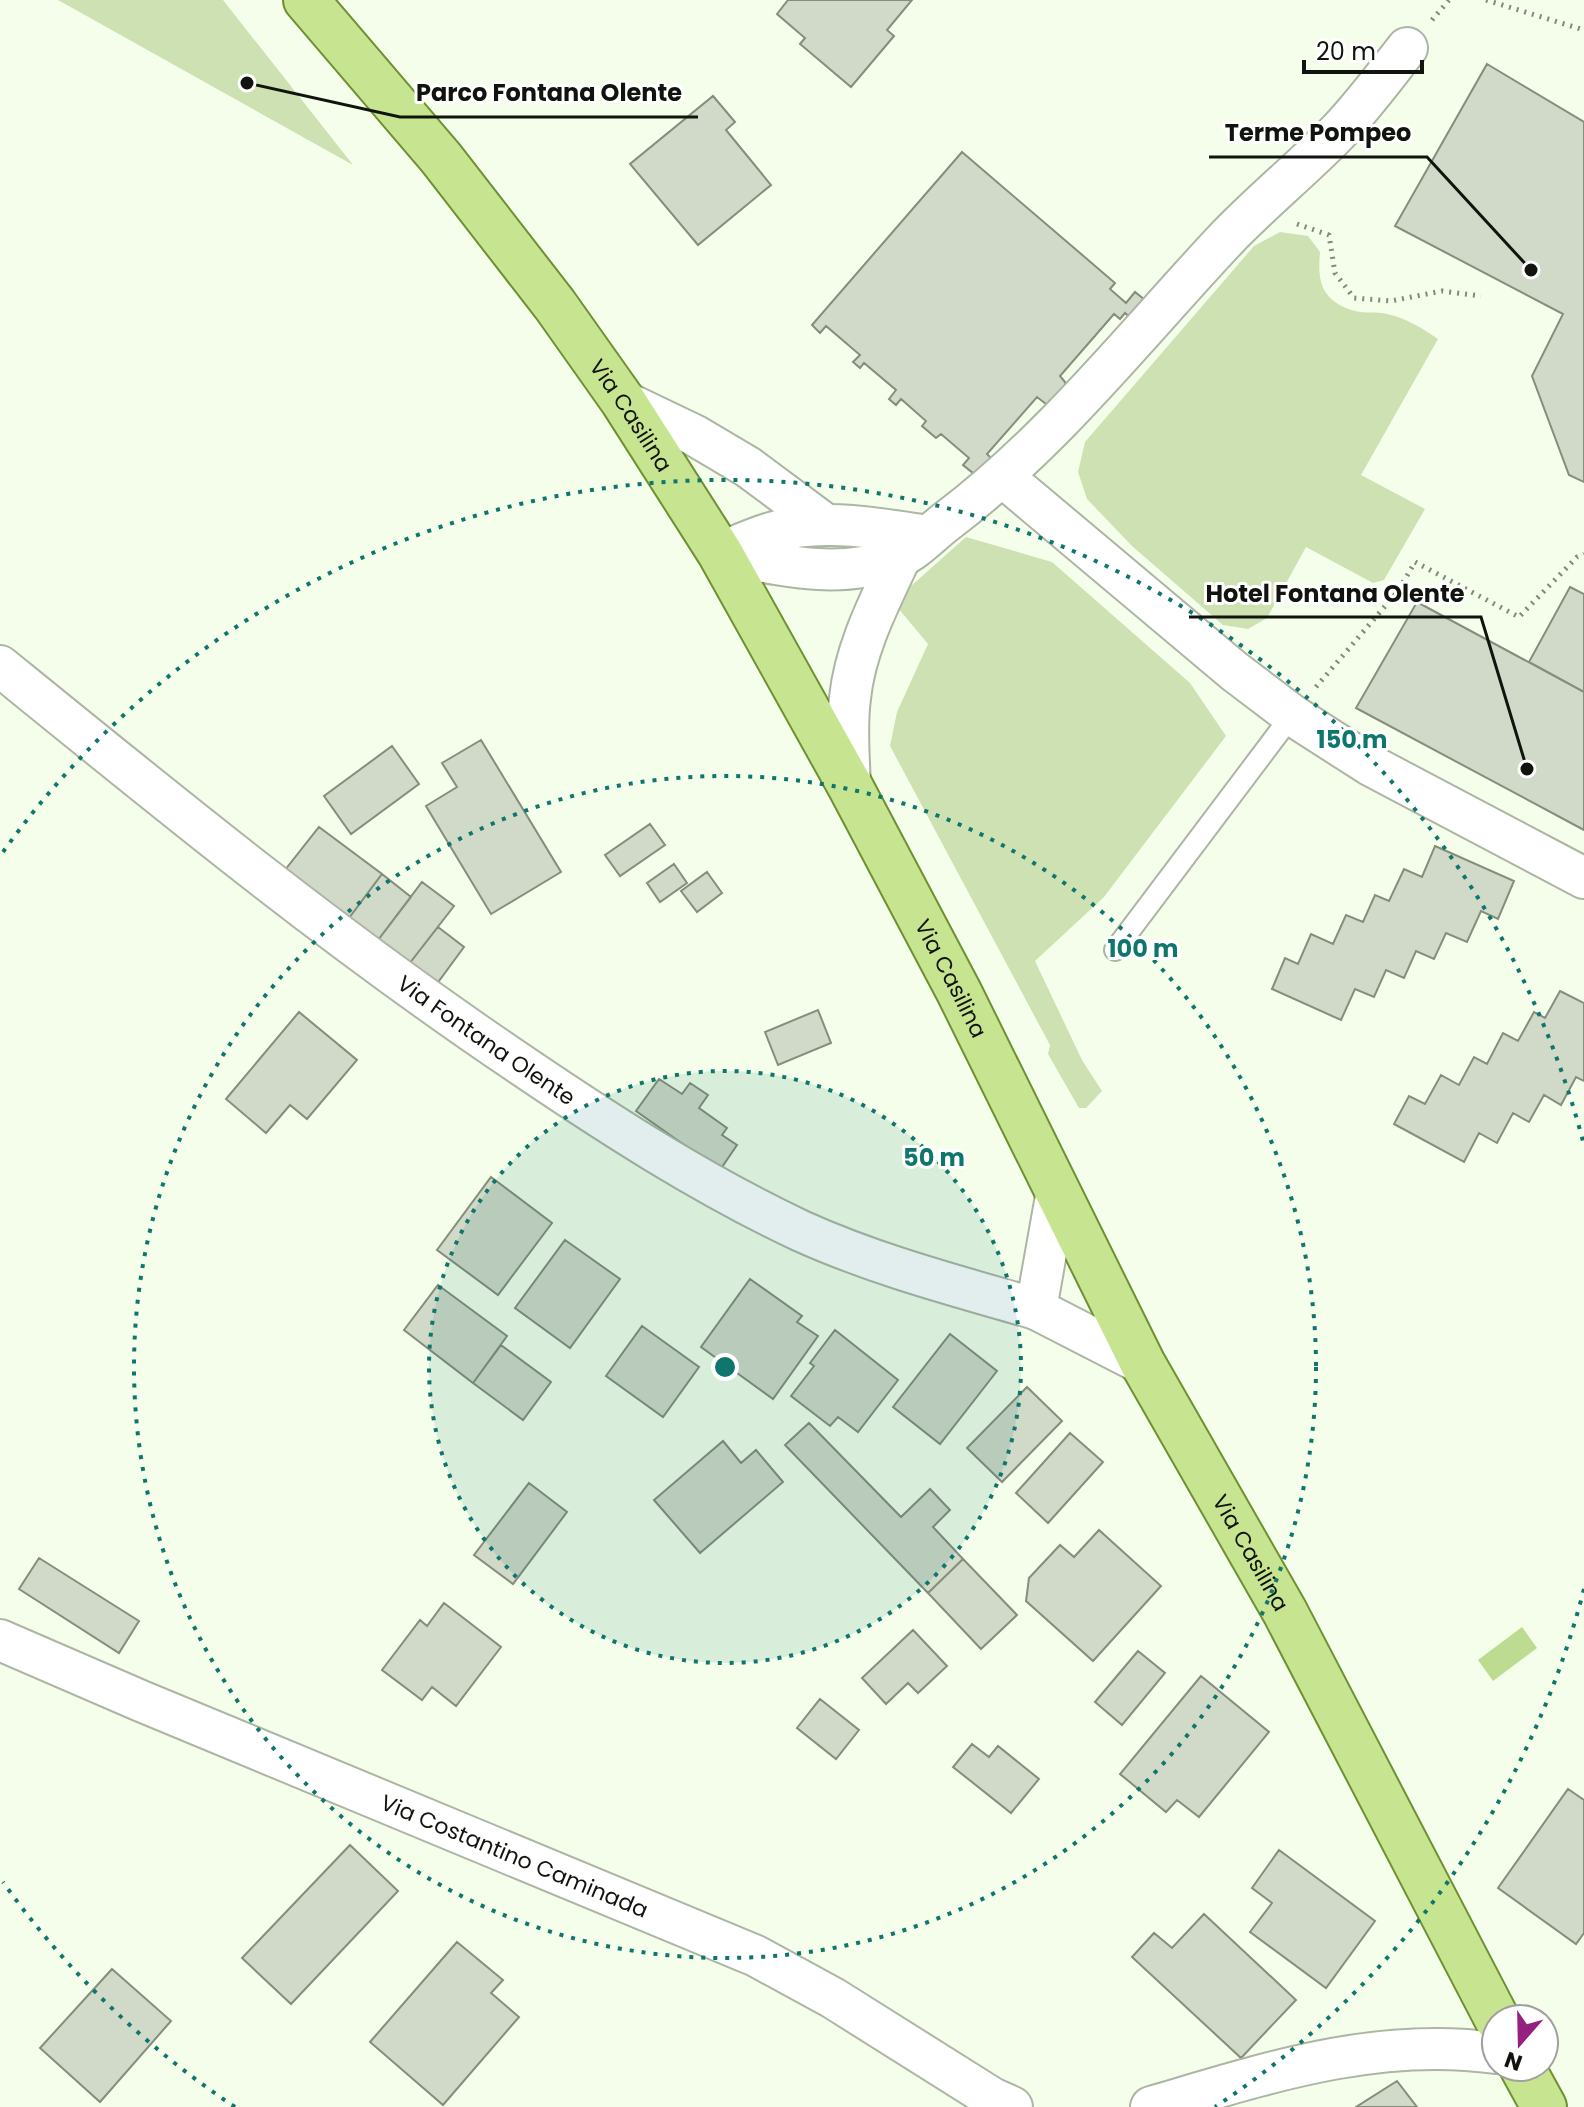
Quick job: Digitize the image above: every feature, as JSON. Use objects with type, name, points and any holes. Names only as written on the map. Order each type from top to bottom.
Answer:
[{"type":"main road","name":"Via Casilina","points":[[306,0],[460,182],[555,305],[623,401],[720,553],[850,786],[959,992],[1143,1364],[1285,1612],[1489,2003]]},
{"type":"main road","points":[[1531,2083],[1544,2107]]},
{"type":"street","points":[[720,553],[778,565],[835,571],[858,568],[914,546],[1002,476],[1142,334],[1212,253],[1338,132],[1407,48]]},
{"type":"street","points":[[623,401],[694,435],[748,467],[826,525]]},
{"type":"street","points":[[1002,476],[1234,671],[1292,715],[1380,770],[1584,878]]},
{"type":"street","points":[[720,553],[779,531],[826,525],[914,546]]},
{"type":"street","points":[[850,786],[848,718],[855,670],[869,626],[914,546]]},
{"type":"street","name":"Via Fontana Olente","points":[[0,666],[315,919],[455,1020],[604,1119],[717,1187],[803,1231],[882,1263],[1036,1309],[1143,1364]]},
{"type":"street","points":[[1036,1309],[1057,1191]]},
{"type":"street","name":"Via Costantino Caminada","points":[[0,1640],[756,1956],[833,1998],[982,2092],[1012,2107]]},
{"type":"street","points":[[1151,2107],[1291,2067],[1352,2055],[1412,2048],[1480,2052]]},
{"type":"lane","points":[[1115,950],[1292,715]]},
{"type":"path","points":[[1486,0],[1584,30]]},
{"type":"path","points":[[1264,200],[1298,225],[1329,235],[1335,273],[1354,298],[1391,301],[1442,291],[1481,296]]},
{"type":"path","points":[[1292,715],[1398,591],[1415,562],[1519,617],[1577,557],[1584,554]]},
{"type":"shaded area","points":[[58,0],[223,0],[353,165]]},
{"type":"shaded area","points":[[1280,232],[1308,236],[1320,252],[1321,282],[1335,302],[1355,311],[1401,318],[1438,339],[1361,475],[1425,509],[1384,580],[1373,583],[1306,547],[1267,618],[1248,629],[1223,625],[1132,546],[1087,499],[1078,472],[1085,442],[1254,246]]},
{"type":"shaded area","points":[[966,537],[1052,562],[1190,683],[1226,736],[1104,897],[1035,961],[1082,1060],[1102,1091],[1086,1108],[1079,1108],[1048,1054],[1050,1045],[890,746],[897,712],[928,644],[893,602]]},
{"type":"shaded area","points":[[1522,1627],[1537,1648],[1493,1681],[1478,1660]]},
{"type":"building","points":[[788,0],[912,0],[887,30],[894,36],[851,87],[800,44],[805,38],[777,14]]},
{"type":"building","points":[[1487,64],[1584,122],[1584,482],[1569,475],[1532,376],[1563,314],[1395,226]]},
{"type":"building","points":[[713,96],[735,122],[726,130],[771,185],[698,245],[630,164]]},
{"type":"building","points":[[962,152],[1115,283],[1110,289],[1126,303],[1135,292],[1151,305],[1136,323],[1125,313],[1120,319],[1114,314],[1060,376],[1065,382],[1066,393],[1059,401],[1046,404],[1037,397],[987,454],[993,460],[978,477],[963,465],[969,458],[941,434],[936,438],[922,426],[926,421],[901,399],[896,405],[889,399],[896,390],[864,363],[860,368],[853,362],[860,355],[826,326],[820,333],[812,325]]},
{"type":"building","points":[[1570,587],[1584,594],[1584,692],[1529,662]]},
{"type":"building","points":[[1417,602],[1584,692],[1584,830],[1356,708]]},
{"type":"building","points":[[481,740],[561,872],[491,914],[426,806],[457,787],[442,763]]},
{"type":"building","points":[[392,746],[419,784],[351,834],[324,796]]},
{"type":"building","points":[[650,824],[665,845],[620,876],[605,855]]},
{"type":"building","points":[[319,827],[382,874],[349,918],[285,870]]},
{"type":"building","points":[[1435,846],[1514,881],[1498,919],[1481,911],[1467,942],[1446,933],[1434,959],[1416,951],[1404,978],[1386,970],[1374,997],[1355,989],[1341,1020],[1272,989],[1285,958],[1298,964],[1311,934],[1333,944],[1346,915],[1363,922],[1375,895],[1389,901],[1404,869],[1422,877]]},
{"type":"building","points":[[674,864],[687,883],[660,902],[647,883]]},
{"type":"building","points":[[707,872],[722,893],[697,912],[681,891]]},
{"type":"building","points":[[382,874],[411,897],[378,940],[349,918]]},
{"type":"building","points":[[422,882],[454,906],[409,964],[378,940]]},
{"type":"building","points":[[438,927],[464,947],[436,985],[409,964]]},
{"type":"building","points":[[1560,991],[1584,1003],[1584,1081],[1576,1077],[1561,1105],[1544,1095],[1529,1122],[1513,1113],[1497,1143],[1479,1133],[1464,1162],[1394,1124],[1409,1096],[1425,1104],[1441,1075],[1459,1085],[1474,1057],[1487,1064],[1503,1033],[1518,1041],[1534,1012],[1545,1018]]},
{"type":"building","points":[[818,1010],[831,1043],[778,1065],[765,1032]]},
{"type":"building","points":[[299,1012],[357,1060],[307,1119],[290,1105],[266,1133],[226,1099]]},
{"type":"building","points":[[659,1079],[682,1094],[690,1083],[708,1095],[699,1108],[727,1128],[722,1135],[737,1145],[720,1170],[636,1111]]},
{"type":"building","points":[[491,1177],[552,1223],[498,1295],[437,1250]]},
{"type":"building","points":[[565,1240],[620,1279],[570,1348],[515,1308]]},
{"type":"building","points":[[750,1279],[802,1316],[797,1322],[818,1336],[773,1399],[701,1347]]},
{"type":"building","points":[[438,1285],[507,1336],[473,1383],[404,1330]]},
{"type":"building","points":[[642,1326],[699,1367],[663,1417],[606,1376]]},
{"type":"building","points":[[835,1330],[898,1380],[858,1432],[838,1417],[830,1426],[791,1396],[814,1366],[810,1363]]},
{"type":"building","points":[[950,1334],[997,1371],[940,1444],[893,1407]]},
{"type":"building","points":[[501,1345],[551,1382],[523,1420],[473,1383]]},
{"type":"building","points":[[1027,1387],[1062,1421],[1002,1482],[967,1448]]},
{"type":"building","points":[[809,1423],[901,1517],[930,1489],[950,1510],[933,1527],[963,1559],[928,1593],[785,1445]]},
{"type":"building","points":[[1070,1433],[1103,1462],[1048,1523],[1016,1493]]},
{"type":"building","points":[[723,1441],[741,1463],[756,1450],[783,1482],[700,1553],[654,1500]]},
{"type":"building","points":[[529,1483],[567,1512],[513,1584],[474,1555]]},
{"type":"building","points":[[1099,1530],[1161,1586],[1093,1661],[1026,1601],[1029,1578],[1060,1545],[1074,1557]]},
{"type":"building","points":[[39,1558],[139,1621],[119,1653],[19,1589]]},
{"type":"building","points":[[963,1559],[1017,1615],[981,1649],[928,1593]]},
{"type":"building","points":[[444,1603],[501,1647],[456,1706],[432,1687],[422,1700],[382,1670],[420,1620],[427,1626]]},
{"type":"building","points":[[913,1630],[947,1666],[918,1693],[908,1683],[886,1704],[862,1678]]},
{"type":"building","points":[[1138,1651],[1165,1673],[1122,1725],[1095,1702]]},
{"type":"building","points":[[1201,1676],[1269,1732],[1199,1817],[1177,1800],[1166,1812],[1120,1774]]},
{"type":"building","points":[[820,1699],[859,1730],[836,1759],[797,1728]]},
{"type":"building","points":[[972,1744],[989,1757],[998,1746],[1039,1779],[1011,1813],[953,1767]]},
{"type":"building","points":[[1568,1789],[1584,1800],[1584,1933],[1576,1944],[1498,1888]]},
{"type":"building","points":[[350,1845],[398,1891],[291,2004],[242,1958]]},
{"type":"building","points":[[1279,1850],[1375,1921],[1326,1988],[1250,1932],[1272,1903],[1252,1888]]},
{"type":"building","points":[[1204,1914],[1296,2000],[1241,2058],[1132,1957],[1154,1933],[1172,1948]]},
{"type":"building","points":[[457,1942],[503,1980],[491,1993],[519,2017],[443,2105],[370,2042]]},
{"type":"building","points":[[112,1969],[171,2021],[100,2102],[40,2048]]},
{"type":"building","points":[[1397,2081],[1417,2107],[1356,2107]]},
{"type":"place","name":"Parco Fontana Olente","points":[[247,83]]},
{"type":"place","name":"Terme Pompeo","points":[[1531,270]]},
{"type":"place","name":"Hotel Fontana Olente","points":[[1527,769]]}]
